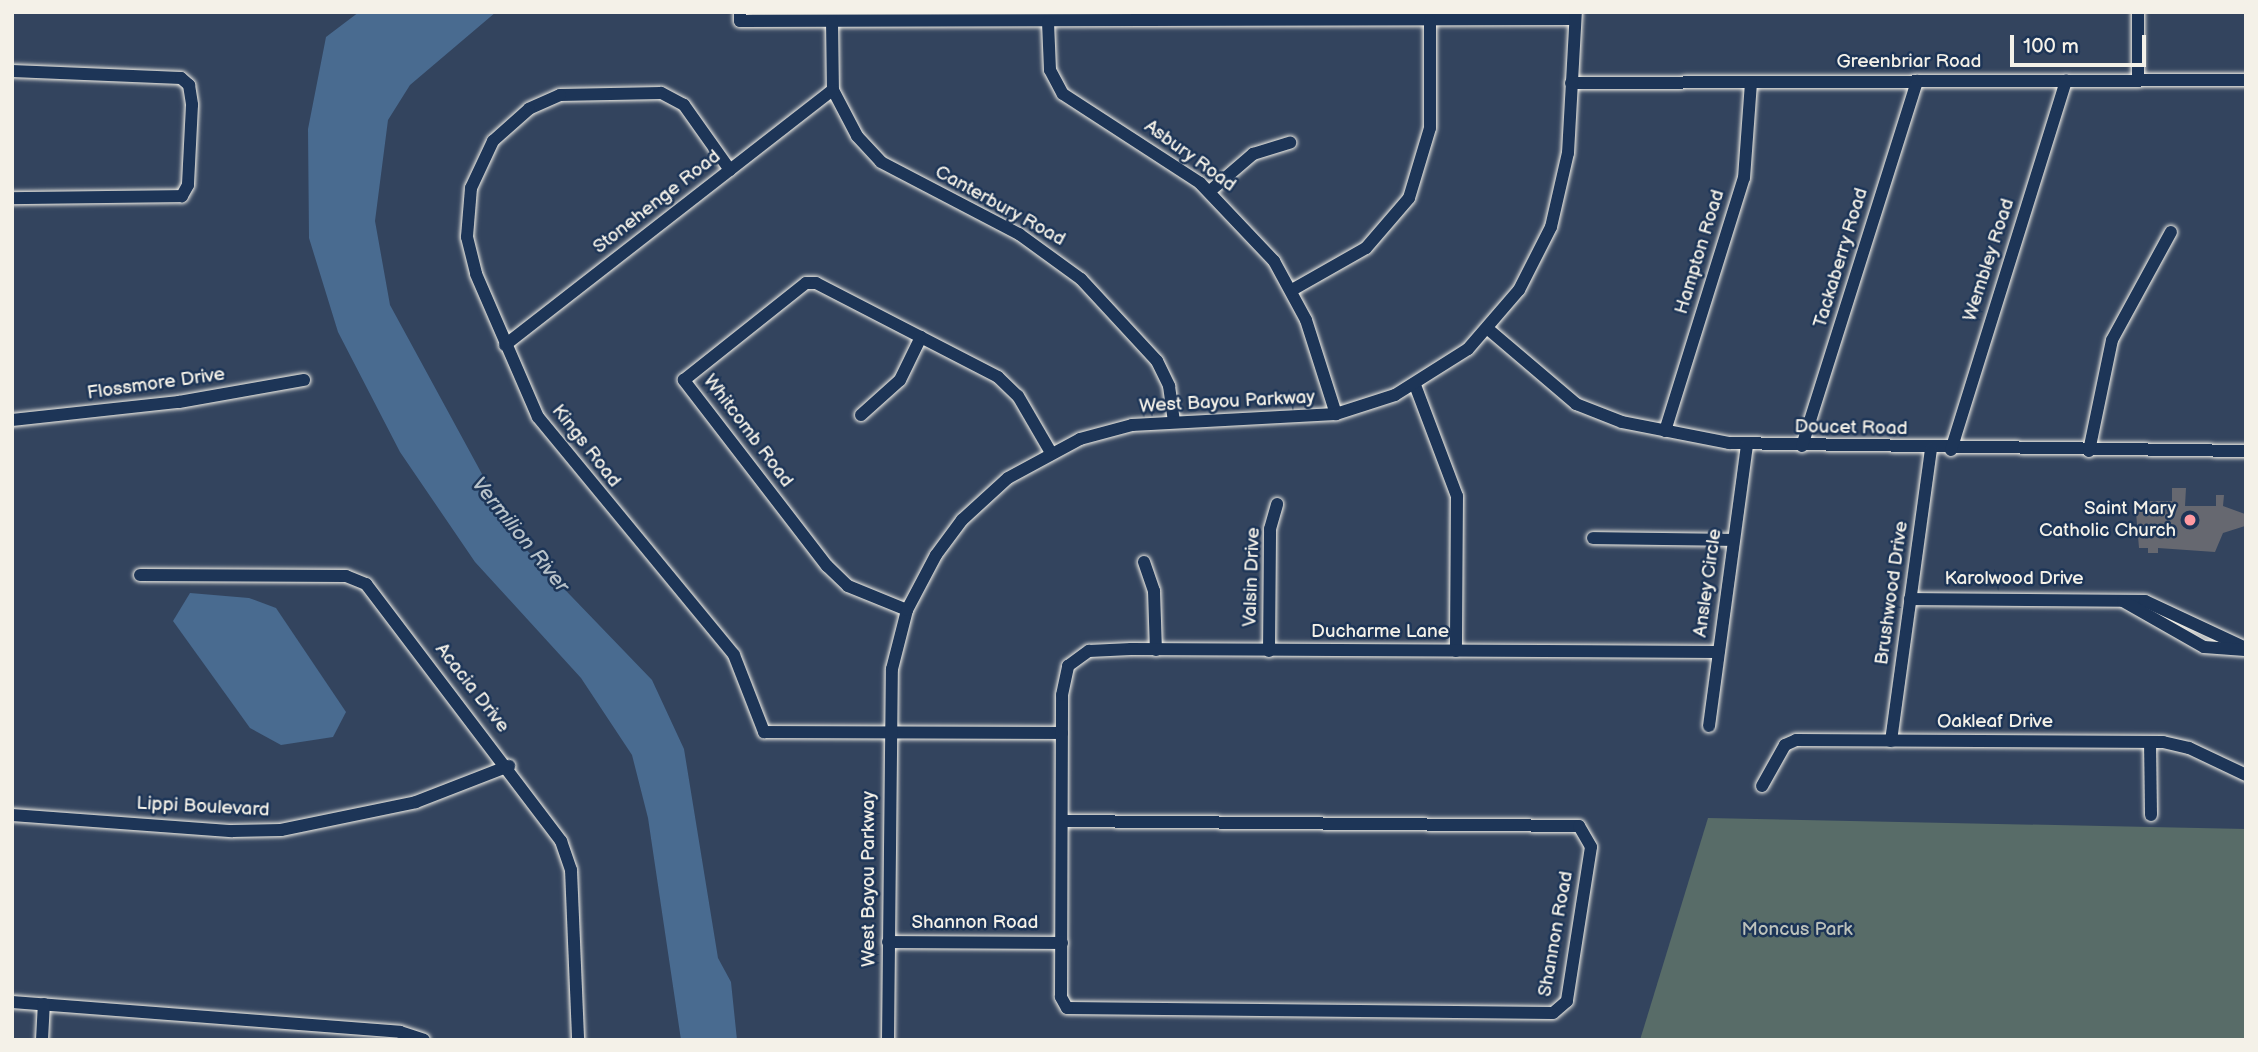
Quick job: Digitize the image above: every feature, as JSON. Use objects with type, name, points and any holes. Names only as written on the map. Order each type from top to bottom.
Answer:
[{"type":"street","points":[[2138,12],[2138,80]]},
{"type":"street","points":[[740,17],[832,21],[950,17],[1048,22],[1237,17],[1430,21],[1576,16]]},
{"type":"street","name":"West Bayou Parkway","points":[[888,1040],[888,733],[892,669],[907,610],[930,564],[962,520],[1008,478],[1051,451],[1117,428],[1174,422],[1336,414],[1415,385],[1488,330],[1532,271],[1551,227],[1565,176],[1576,16]]},
{"type":"street","name":"Canterbury Road","points":[[832,21],[833,90],[857,136],[881,162],[1019,234],[1081,279],[1157,361],[1169,386],[1174,422]]},
{"type":"street","points":[[1292,290],[1366,248],[1409,198],[1430,128],[1430,21]]},
{"type":"street","name":"Asbury Road","points":[[1048,22],[1050,70],[1063,94],[1210,191],[1251,231],[1292,290],[1315,343],[1336,414]]},
{"type":"street","points":[[12,72],[181,78],[189,85],[191,104],[188,185],[182,196],[12,198]]},
{"type":"street","name":"Greenbriar Road","points":[[1572,83],[2246,80]]},
{"type":"street","name":"Tackaberry Road","points":[[1802,446],[1917,81]]},
{"type":"street","name":"Wembley Road","points":[[1951,450],[2066,81]]},
{"type":"street","name":"Hampton Road","points":[[1665,431],[1744,178],[1751,82]]},
{"type":"street","name":"Stonehenge Road","points":[[505,345],[833,90]]},
{"type":"street","name":"Kings Road","points":[[730,170],[684,105],[661,93],[570,92],[512,121],[476,170],[467,220],[472,262],[505,345],[545,428],[739,663],[761,729],[771,734],[1062,733]]},
{"type":"street","points":[[1210,191],[1253,154],[1290,143]]},
{"type":"street","points":[[2090,451],[2117,327],[2171,232]]},
{"type":"street","name":"Whitcomb Road","points":[[907,610],[848,586],[827,566],[684,380],[806,283],[922,337],[1009,386],[1051,451]]},
{"type":"street","name":"Doucet Road","points":[[1488,330],[1576,404],[1665,431],[1747,446],[1931,450],[2246,451]]},
{"type":"street","points":[[861,415],[900,380],[922,337]]},
{"type":"street","name":"Flossmore Drive","points":[[12,420],[167,404],[304,380]]},
{"type":"street","points":[[1415,385],[1457,496],[1456,651]]},
{"type":"street","name":"Ansley Circle","points":[[1709,726],[1747,446]]},
{"type":"street","name":"Brushwood Drive","points":[[1891,741],[1931,450]]},
{"type":"street","name":"Valsin Drive","points":[[1269,651],[1270,529],[1278,504]]},
{"type":"street","points":[[1593,538],[1733,540]]},
{"type":"street","points":[[1144,562],[1154,591],[1156,650]]},
{"type":"street","name":"Acacia Drive","points":[[140,575],[357,578],[509,766],[567,853],[578,1040]]},
{"type":"street","name":"Karolwood Drive","points":[[1910,599],[2118,598],[2157,606],[2246,649]]},
{"type":"street","name":"Ducharme Lane","points":[[1063,685],[1068,666],[1081,653],[1156,650],[1718,652]]},
{"type":"street","name":"Shannon Road","points":[[1062,821],[1573,824],[1584,829],[1591,847],[1567,1001],[1553,1013],[1072,1010],[1061,997],[1062,733],[1063,685]]},
{"type":"street","name":"Oakleaf Drive","points":[[1762,786],[1793,741],[2150,742],[2189,747],[2246,775]]},
{"type":"street","points":[[2150,742],[2151,815]]},
{"type":"street","name":"Lippi Boulevard","points":[[12,815],[218,831],[281,830],[416,802],[509,766]]},
{"type":"street","name":"Shannon Road","points":[[888,942],[1062,943]]},
{"type":"street","points":[[12,1002],[400,1032],[424,1040]]},
{"type":"street","points":[[42,1040],[44,1004]]},
{"type":"green space","name":"Moncus Park","points":[[1708,818],[2246,829],[2246,1040],[1640,1040]]},
{"type":"water","points":[[359,12],[496,12],[410,85],[388,120],[375,221],[390,305],[519,542],[652,680],[684,749],[718,958],[731,982],[737,1040],[681,1040],[648,818],[632,755],[581,678],[475,562],[400,452],[338,332],[309,238],[308,129],[326,37]]},
{"type":"water","points":[[190,593],[249,598],[276,608],[346,712],[333,737],[281,745],[250,728],[173,621]]},
{"type":"building","name":"Saint Mary Catholic Church","points":[[2172,488],[2186,488],[2185,506],[2216,506],[2216,495],[2224,495],[2223,506],[2245,514],[2245,526],[2223,533],[2215,552],[2158,548],[2158,553],[2148,553],[2148,548],[2139,548],[2136,513],[2148,501],[2172,501]]},
{"type":"place","name":"Saint Mary Catholic Church","points":[[2190,520]]},
{"type":"water label","name":"Vermilion River","points":[[520,535]]}]
